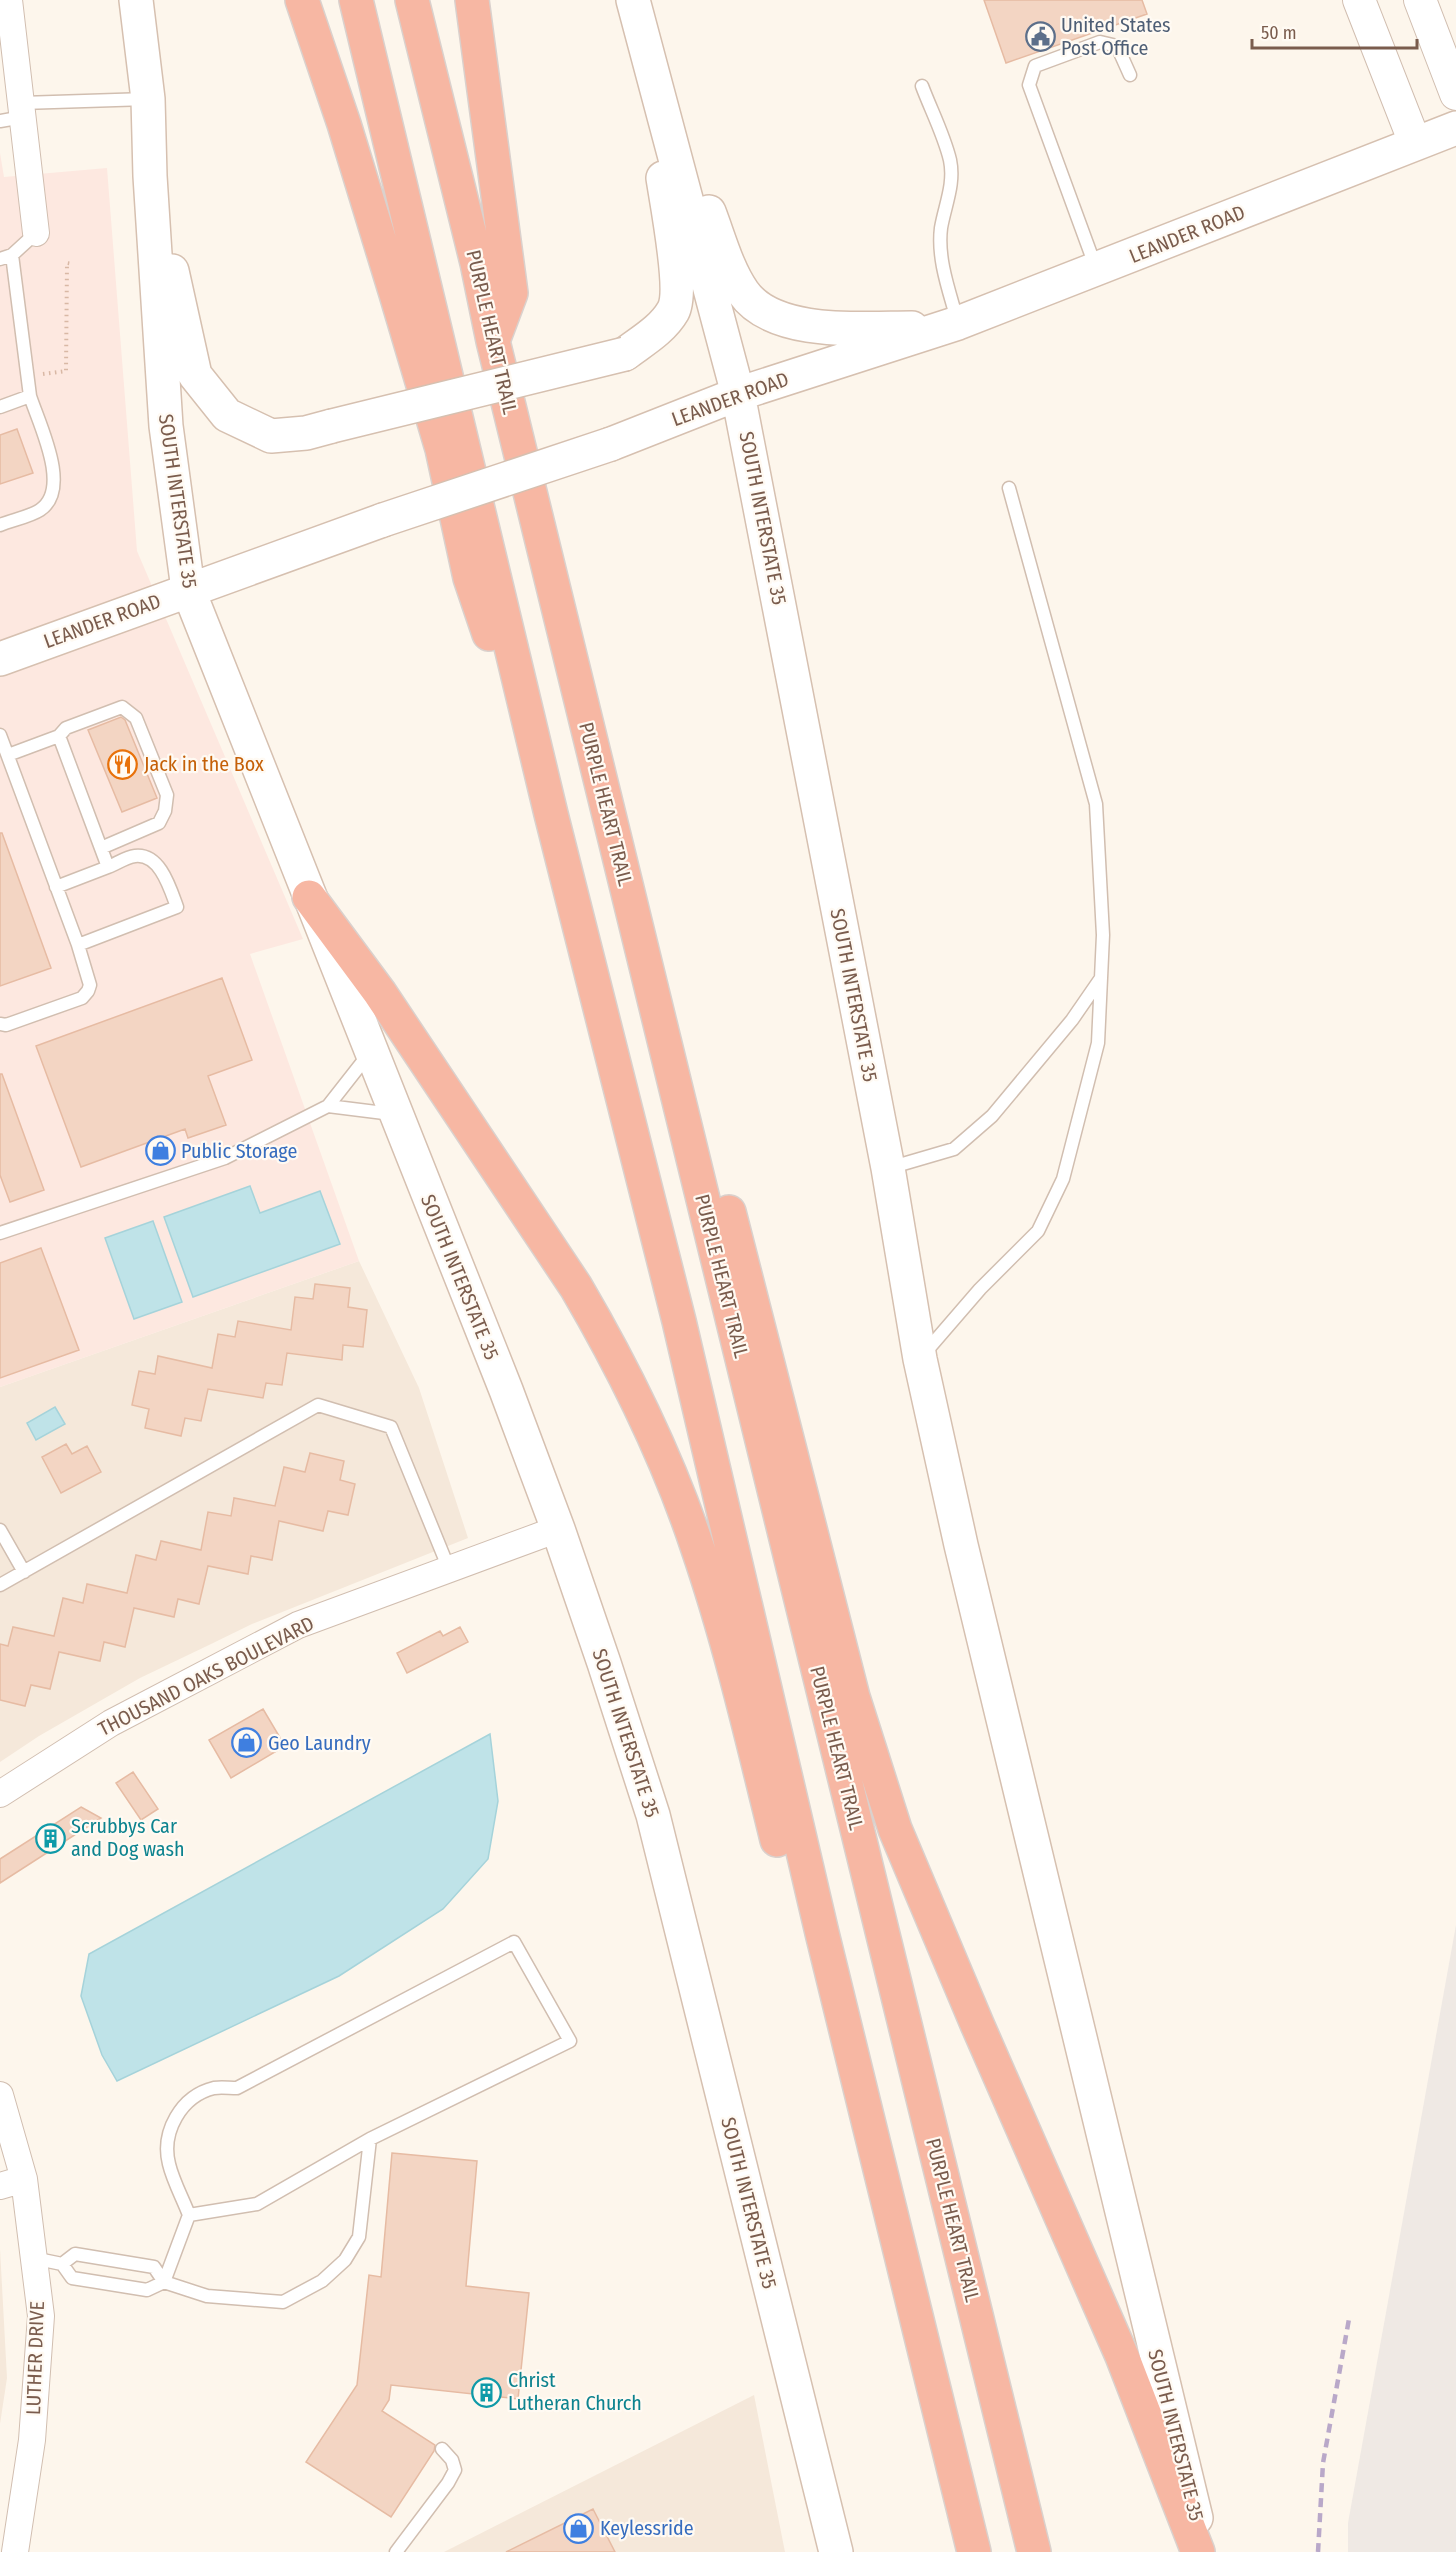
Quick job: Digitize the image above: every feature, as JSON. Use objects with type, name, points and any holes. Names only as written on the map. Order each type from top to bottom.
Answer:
[{"type":"highway","points":[[302,0],[344,124],[442,449],[470,578],[551,814]]},
{"type":"highway","points":[[356,0],[551,814],[679,1321],[822,1932],[974,2552]]},
{"type":"highway","name":"PURPLE HEART TRAIL","points":[[412,0],[477,263],[493,341],[1034,2552]]},
{"type":"highway","points":[[472,0],[511,293],[493,341]]},
{"type":"highway","points":[[309,897],[380,993],[576,1287],[604,1333],[634,1393],[684,1509],[721,1621],[787,1881],[822,1932]]},
{"type":"highway","points":[[645,964],[725,1197],[853,1697],[896,1829],[977,2024],[1122,2356],[1198,2552]]},
{"type":"main road","name":"SOUTH INTERSTATE 35","points":[[136,0],[148,99],[150,176],[166,426],[188,589],[506,1390],[558,1529],[653,1815],[836,2552]]},
{"type":"main road","name":"SOUTH INTERSTATE 35","points":[[633,0],[738,394],[888,1168],[920,1359],[961,1545],[1204,2552]]},
{"type":"main road","points":[[650,59],[728,260],[744,294],[774,318],[822,328],[950,326]]},
{"type":"main road","points":[[150,176],[195,375],[227,415],[271,436],[306,433],[625,354],[663,326],[675,308],[677,279],[650,59]]},
{"type":"main road","name":"LEANDER ROAD","points":[[3,655],[383,520],[611,444],[738,394],[950,326],[1456,128]]},
{"type":"street","points":[[9,0],[15,113],[36,233]]},
{"type":"street","points":[[1359,0],[1415,143]]},
{"type":"street","points":[[1420,0],[1456,94]]},
{"type":"street","name":"THOUSAND OAKS BOULEVARD","points":[[0,1794],[111,1723],[298,1625],[558,1529]]},
{"type":"street","name":"LUTHER DRIVE","points":[[0,2095],[12,2183],[33,2258],[40,2316],[32,2440],[15,2552]]},
{"type":"lane","points":[[1096,270],[1029,84],[1035,66],[1100,42],[1117,46],[1130,75]]},
{"type":"lane","points":[[922,86],[950,159],[949,201],[941,229],[942,263],[950,326]]},
{"type":"lane","points":[[15,113],[148,99]]},
{"type":"lane","points":[[0,525],[40,510],[51,496],[55,472],[30,396],[6,257],[36,233]]},
{"type":"lane","points":[[0,406],[30,396]]},
{"type":"lane","points":[[920,1359],[980,1289],[1038,1231],[1063,1179],[1098,1043],[1102,935],[1096,804],[1009,488]]},
{"type":"lane","points":[[8,755],[59,736],[66,728],[122,707],[136,718],[167,795],[165,811],[159,823],[101,848]]},
{"type":"lane","points":[[59,736],[108,867]]},
{"type":"lane","points":[[0,737],[78,945],[90,985],[82,998],[6,1025],[0,1024]]},
{"type":"lane","points":[[56,887],[134,856],[146,857],[153,861],[165,876],[177,907],[78,945]]},
{"type":"lane","points":[[888,1168],[954,1149],[992,1116],[1072,1020],[1101,978]]},
{"type":"lane","points":[[0,1233],[225,1158],[328,1106],[371,1052]]},
{"type":"lane","points":[[328,1106],[395,1114]]},
{"type":"lane","points":[[0,1585],[318,1405],[391,1427],[449,1569]]},
{"type":"lane","points":[[0,1530],[24,1572]]},
{"type":"lane","points":[[33,2258],[62,2264],[72,2278],[147,2290],[164,2282],[189,2216],[169,2164],[168,2147],[169,2131],[185,2105],[200,2094],[215,2088],[237,2088],[513,1942],[570,2041],[370,2139],[257,2204],[189,2216]]},
{"type":"lane","points":[[62,2264],[75,2254],[154,2267],[164,2282],[207,2296],[283,2302],[322,2281],[345,2260],[359,2237],[370,2139]]},
{"type":"lane","points":[[396,2552],[448,2483],[455,2470],[453,2460],[442,2449]]},
{"type":"path","points":[[27,375],[66,371],[67,263],[73,264]]},
{"type":"shaded area","points":[[0,153],[4,177],[107,168],[137,551],[303,939],[250,954],[359,1261],[0,1387]]},
{"type":"shaded area","points":[[359,1261],[419,1388],[468,1538],[252,1624],[140,1678],[39,1736],[0,1762],[0,1387]]},
{"type":"shaded area","points":[[1456,1925],[1456,2552],[1348,2552],[1348,2523]]},
{"type":"shaded area","points":[[0,2249],[7,2378],[0,2424]]},
{"type":"shaded area","points":[[754,2395],[785,2552],[444,2552]]},
{"type":"water","points":[[250,1186],[260,1213],[320,1191],[340,1244],[193,1297],[164,1217]]},
{"type":"water","points":[[153,1221],[182,1302],[134,1319],[105,1238]]},
{"type":"water","points":[[55,1407],[65,1424],[36,1440],[27,1423]]},
{"type":"water","points":[[490,1734],[498,1801],[488,1859],[443,1909],[339,1976],[117,2081],[102,2055],[81,1996],[89,1954]]},
{"type":"building","name":"United States Post Office","points":[[984,0],[1142,0],[1147,14],[1006,63]]},
{"type":"building","points":[[17,429],[33,473],[0,484],[0,435]]},
{"type":"building","name":"Jack in the Box","points":[[121,717],[125,720],[157,798],[122,812],[88,730]]},
{"type":"building","points":[[0,833],[2,833],[51,968],[0,986]]},
{"type":"building","points":[[222,978],[252,1060],[208,1076],[226,1125],[188,1138],[185,1129],[81,1167],[36,1046]]},
{"type":"building","points":[[0,1074],[2,1074],[44,1190],[10,1202],[0,1175]]},
{"type":"building","points":[[41,1248],[79,1350],[0,1378],[0,1263]]},
{"type":"building","points":[[315,1284],[350,1288],[348,1307],[367,1310],[363,1347],[343,1345],[342,1360],[287,1353],[282,1385],[266,1383],[263,1398],[208,1389],[201,1421],[185,1418],[181,1436],[145,1428],[149,1409],[132,1405],[139,1371],[155,1374],[158,1356],[212,1368],[218,1334],[235,1337],[238,1321],[291,1330],[295,1297],[313,1299]]},
{"type":"building","points":[[66,1444],[72,1454],[87,1446],[101,1472],[61,1493],[42,1457]]},
{"type":"building","points":[[310,1453],[344,1461],[340,1480],[355,1484],[348,1515],[328,1511],[323,1531],[279,1521],[272,1560],[251,1556],[248,1574],[208,1566],[199,1604],[178,1599],[174,1617],[134,1608],[125,1647],[104,1642],[100,1661],[59,1652],[50,1689],[31,1685],[25,1706],[0,1700],[0,1644],[8,1646],[13,1627],[54,1636],[63,1598],[83,1603],[87,1584],[127,1593],[136,1555],[156,1560],[161,1541],[201,1550],[208,1512],[231,1516],[234,1498],[275,1506],[284,1467],[305,1472]]},
{"type":"building","points":[[460,1627],[468,1642],[407,1673],[397,1653],[440,1631],[443,1636]]},
{"type":"building","name":"Geo Laundry","points":[[263,1709],[285,1746],[231,1778],[209,1740]]},
{"type":"building","points":[[133,1772],[158,1809],[141,1820],[116,1783]]},
{"type":"building","name":"Scrubbys Car and Dog wash","points":[[81,1807],[101,1818],[0,1883],[0,1859]]},
{"type":"building","name":"Christ Lutheran Church","points":[[392,2153],[477,2161],[466,2286],[529,2293],[518,2399],[391,2385],[389,2400],[382,2411],[435,2445],[434,2451],[391,2517],[306,2462],[357,2385],[369,2275],[381,2277]]},
{"type":"building","name":"Keylessride","points":[[593,2509],[615,2552],[506,2552]]},
{"type":"railway","points":[[1318,2552],[1323,2463],[1349,2319]]},
{"type":"place","name":"United States Post Office","points":[[1040,36]]},
{"type":"place","name":"Jack in the Box","points":[[123,764]]},
{"type":"place","name":"Public Storage","points":[[160,1151]]},
{"type":"place","name":"Geo Laundry","points":[[247,1743]]},
{"type":"place","name":"Scrubbys Car and Dog wash","points":[[50,1838]]},
{"type":"place","name":"Christ Lutheran Church","points":[[487,2392]]},
{"type":"place","name":"Keylessride","points":[[579,2528]]}]
